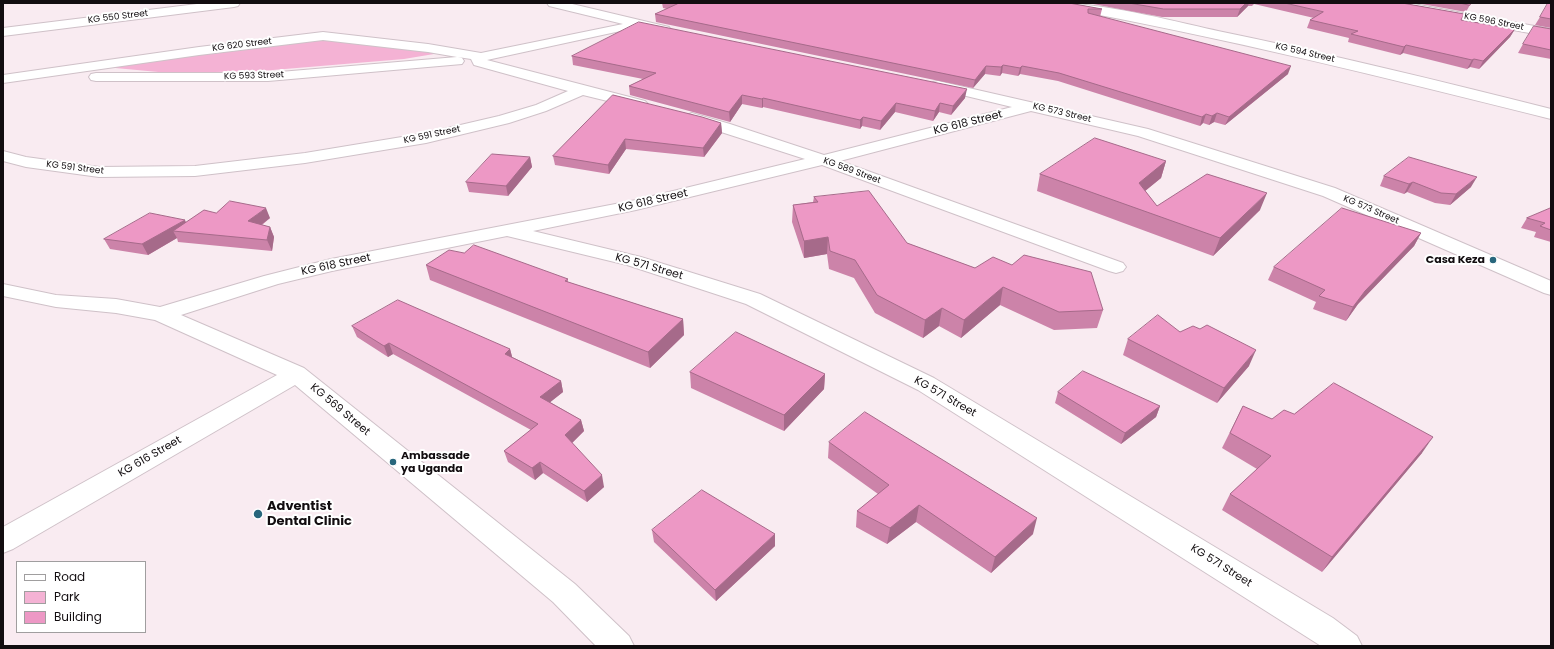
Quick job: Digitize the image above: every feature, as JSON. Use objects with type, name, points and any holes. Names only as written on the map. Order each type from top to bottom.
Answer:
[{"type":"street","name":"KG 550 Street","points":[[3,32],[234,3]]},
{"type":"street","points":[[554,3],[678,32]]},
{"type":"street","name":"KG 594 Street","points":[[1057,3],[1148,19],[1241,38],[1361,66],[1551,114]]},
{"type":"street","name":"KG 596 Street","points":[[1389,3],[1551,33]]},
{"type":"street","points":[[639,24],[480,58],[479,62],[652,107]]},
{"type":"street","name":"KG 620 Street","points":[[3,79],[199,51],[323,36],[428,48],[480,58]]},
{"type":"street","name":"KG 593 Street","points":[[29,76],[162,78],[268,77],[480,58]]},
{"type":"street","name":"KG 573 Street","points":[[925,83],[1033,106],[1142,132],[1329,192],[1551,289]]},
{"type":"street","name":"KG 591 Street","points":[[3,156],[26,162],[99,172],[195,171],[305,158],[426,138],[503,120],[541,108],[582,90]]},
{"type":"street","name":"KG 618 Street","points":[[161,314],[270,280],[331,265],[636,205],[823,160],[1033,106]]},
{"type":"street","name":"KG 589 Street","points":[[674,113],[724,127],[823,160],[1116,267]]},
{"type":"street","name":"KG 571 Street","points":[[506,230],[634,261],[753,299],[913,377],[940,392],[1322,628],[1346,646]]},
{"type":"street","name":"KG 569 Street","points":[[3,290],[56,301],[116,306],[161,314],[296,374],[564,593],[618,646]]},
{"type":"street","name":"KG 616 Street","points":[[3,541],[296,374]]},
{"type":"green space","points":[[327,36],[446,52],[404,59],[261,71],[169,73],[94,66]]},
{"type":"building","points":[[674,3],[1069,3],[1102,9],[1088,9],[1088,13],[1291,66],[1229,117],[1217,113],[1212,116],[1206,114],[1202,117],[1059,73],[1022,66],[1020,68],[1003,65],[1001,67],[986,66],[975,80],[655,14],[677,4]]},
{"type":"building","points":[[1129,3],[1246,3],[1240,9],[1164,9]]},
{"type":"building","points":[[1285,3],[1402,3],[1464,14],[1461,20],[1515,29],[1483,61],[1472,60],[1406,45],[1404,47],[1351,34],[1358,31],[1310,20],[1323,12]]},
{"type":"building","points":[[1460,3],[1471,3],[1470,5]]},
{"type":"building","points":[[1548,3],[1551,3],[1551,19],[1540,17]]},
{"type":"building","points":[[639,22],[967,89],[953,106],[940,103],[935,111],[896,103],[881,121],[863,117],[860,120],[763,98],[742,95],[729,112],[629,86],[656,73],[572,56]]},
{"type":"building","points":[[1534,26],[1551,29],[1551,50],[1523,44]]},
{"type":"building","points":[[613,95],[721,123],[703,148],[625,139],[608,165],[553,156]]},
{"type":"building","points":[[1095,138],[1166,161],[1139,183],[1157,206],[1207,174],[1267,193],[1220,238],[1040,174]]},
{"type":"building","points":[[492,154],[530,157],[506,186],[466,182]]},
{"type":"building","points":[[1409,157],[1477,177],[1456,194],[1441,193],[1413,182],[1409,184],[1384,176]]},
{"type":"building","points":[[869,191],[907,243],[975,268],[993,257],[1012,265],[1024,255],[1091,272],[1103,310],[1059,312],[1003,287],[964,320],[942,308],[925,320],[877,295],[855,260],[830,251],[828,237],[804,241],[793,205],[818,202],[814,197]]},
{"type":"building","points":[[230,201],[266,208],[248,221],[270,227],[267,240],[173,231],[204,210],[216,213]]},
{"type":"building","points":[[1342,208],[1421,233],[1365,291],[1353,307],[1319,296],[1325,290],[1274,267]]},
{"type":"building","points":[[1551,208],[1551,230],[1540,226],[1545,223],[1527,218]]},
{"type":"building","points":[[150,213],[185,220],[142,244],[104,239]]},
{"type":"building","points":[[474,245],[568,279],[565,281],[683,319],[648,352],[426,265],[449,250],[464,253]]},
{"type":"building","points":[[398,300],[510,349],[505,354],[561,381],[540,397],[581,420],[565,435],[602,475],[584,491],[540,462],[532,468],[504,451],[538,424],[389,343],[384,346],[352,326]]},
{"type":"building","points":[[1158,315],[1180,332],[1193,326],[1200,329],[1207,325],[1256,350],[1224,388],[1128,339]]},
{"type":"building","points":[[736,332],[825,374],[784,415],[690,372]]},
{"type":"building","points":[[1083,371],[1160,406],[1125,433],[1058,392]]},
{"type":"building","points":[[1334,383],[1433,437],[1332,557],[1230,494],[1271,456],[1230,433],[1243,406],[1272,419],[1284,410],[1294,414]]},
{"type":"building","points":[[865,412],[1037,518],[995,557],[919,505],[890,528],[857,511],[889,485],[829,442]]},
{"type":"building","points":[[702,490],[775,534],[715,590],[652,530]]},
{"type":"place","name":"Casa Keza","points":[[1493,260]]},
{"type":"place","name":"Ambassade ya Uganda","points":[[393,462]]},
{"type":"place","name":"Adventist Dental Clinic","points":[[258,514]]}]
